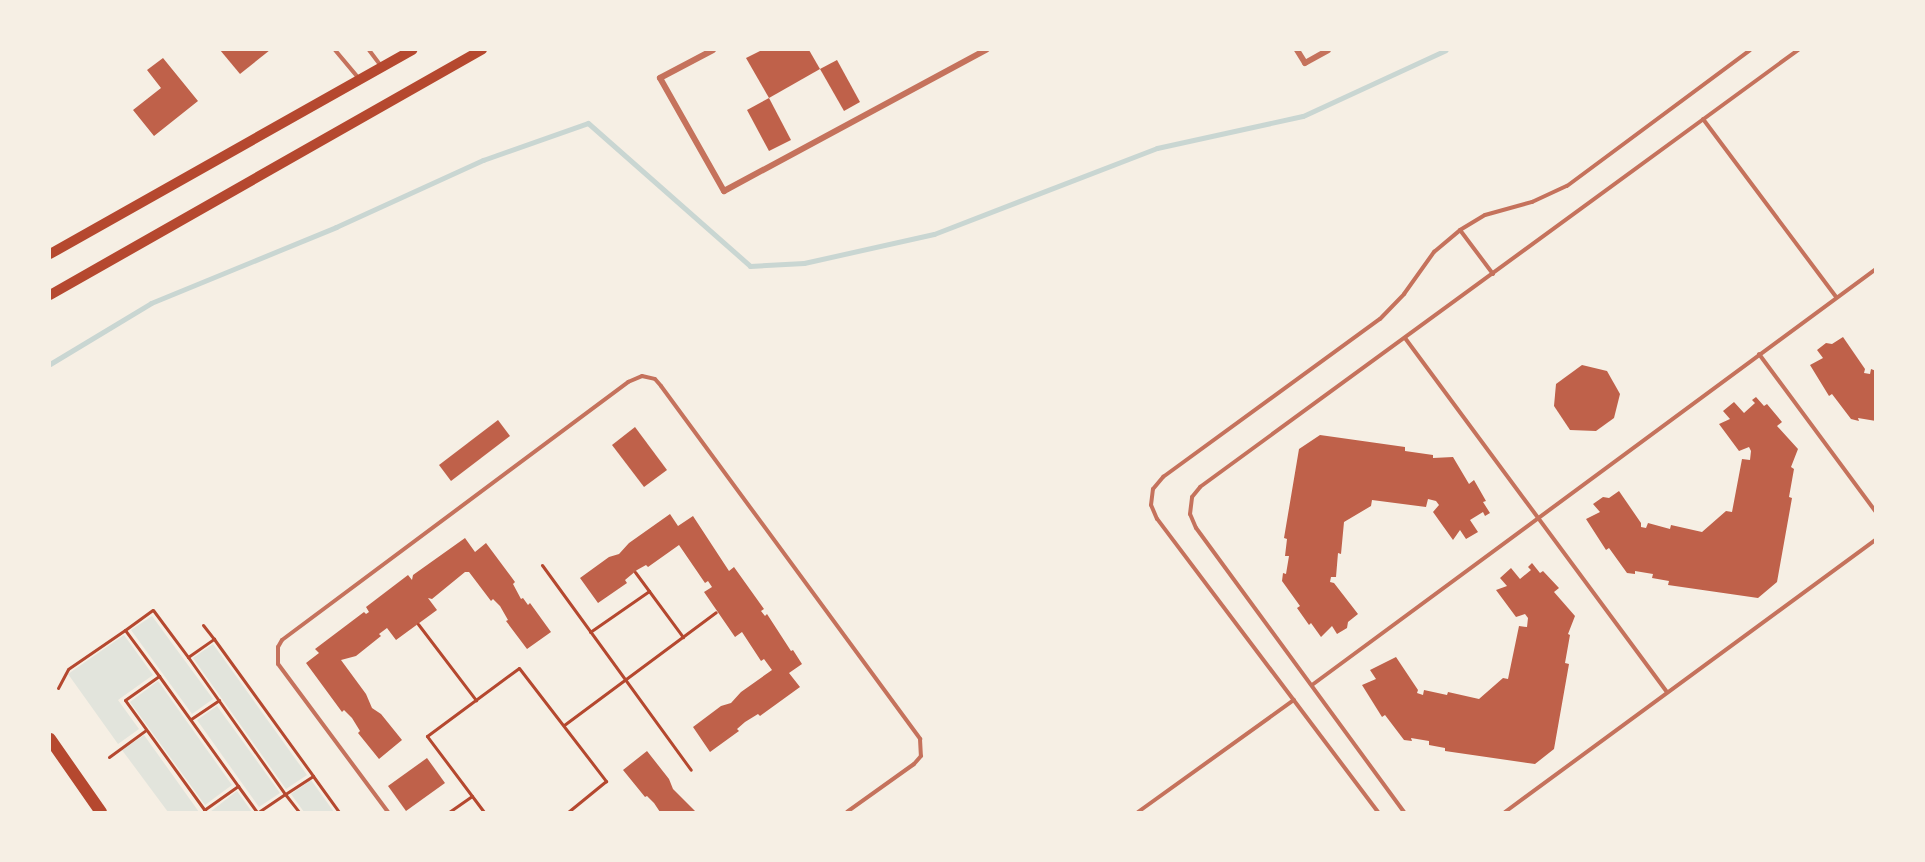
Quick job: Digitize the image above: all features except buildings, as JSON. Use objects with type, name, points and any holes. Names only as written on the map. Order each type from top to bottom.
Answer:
[{"type":"highway","points":[[50,739],[100,813]]},
{"type":"main road","points":[[50,254],[412,50]]},
{"type":"main road","points":[[50,295],[482,50]]},
{"type":"street","points":[[712,50],[660,78],[724,191],[986,50]]},
{"type":"street","points":[[1297,50],[1305,63],[1328,50]]},
{"type":"lane","points":[[335,50],[359,79]]},
{"type":"lane","points":[[369,50],[381,67]]},
{"type":"lane","points":[[1378,813],[1190,565],[1153,512],[1150,496],[1153,489],[1163,477],[1380,320],[1404,294],[1434,252],[1460,230],[1485,215],[1532,202],[1567,186],[1750,50]]},
{"type":"lane","points":[[1404,813],[1196,528],[1190,514],[1192,497],[1200,488],[1797,50]]},
{"type":"lane","points":[[1702,119],[1836,297]]},
{"type":"lane","points":[[1460,230],[1493,274]]},
{"type":"lane","points":[[1312,685],[1875,269]]},
{"type":"lane","points":[[1405,338],[1667,692]]},
{"type":"lane","points":[[1759,354],[1875,512]]},
{"type":"lane","points":[[388,813],[278,664],[278,647],[282,640],[628,382],[642,375],[655,379],[661,386],[920,738],[921,756],[914,764],[847,813]]},
{"type":"lane","points":[[1505,813],[1875,538]]},
{"type":"lane","points":[[1138,813],[1294,700]]},
{"type":"path","points":[[542,565],[691,770]]},
{"type":"path","points":[[634,572],[683,637]]},
{"type":"path","points":[[590,632],[649,591]]},
{"type":"path","points":[[58,688],[68,669],[153,610],[298,813]]},
{"type":"path","points":[[564,725],[717,612]]},
{"type":"path","points":[[418,624],[476,700]]},
{"type":"path","points":[[203,625],[339,813]]},
{"type":"path","points":[[125,630],[258,813],[313,776]]},
{"type":"path","points":[[188,657],[214,639]]},
{"type":"path","points":[[484,813],[427,736],[519,668],[606,781],[568,813]]},
{"type":"path","points":[[159,676],[125,700],[146,730],[205,812],[238,786]]},
{"type":"path","points":[[191,720],[219,700]]},
{"type":"path","points":[[108,756],[146,730]]},
{"type":"path","points":[[449,813],[472,796]]},
{"type":"shaded area","points":[[152,616],[213,699],[192,714],[131,630]]},
{"type":"shaded area","points":[[124,635],[153,675],[118,700],[139,729],[118,744],[68,674]]},
{"type":"shaded area","points":[[213,644],[307,775],[286,789],[193,658]]},
{"type":"shaded area","points":[[158,681],[232,785],[205,805],[130,702]]},
{"type":"shaded area","points":[[217,706],[280,793],[259,807],[197,720]]},
{"type":"shaded area","points":[[144,735],[199,812],[168,812],[122,750]]},
{"type":"shaded area","points":[[311,780],[334,812],[304,812],[291,794]]},
{"type":"shaded area","points":[[237,791],[252,812],[210,812]]},
{"type":"waterway","points":[[50,364],[151,303],[336,227],[483,160],[588,123],[750,266],[804,263],[934,234],[1157,148],[1303,116],[1446,50]]}]
